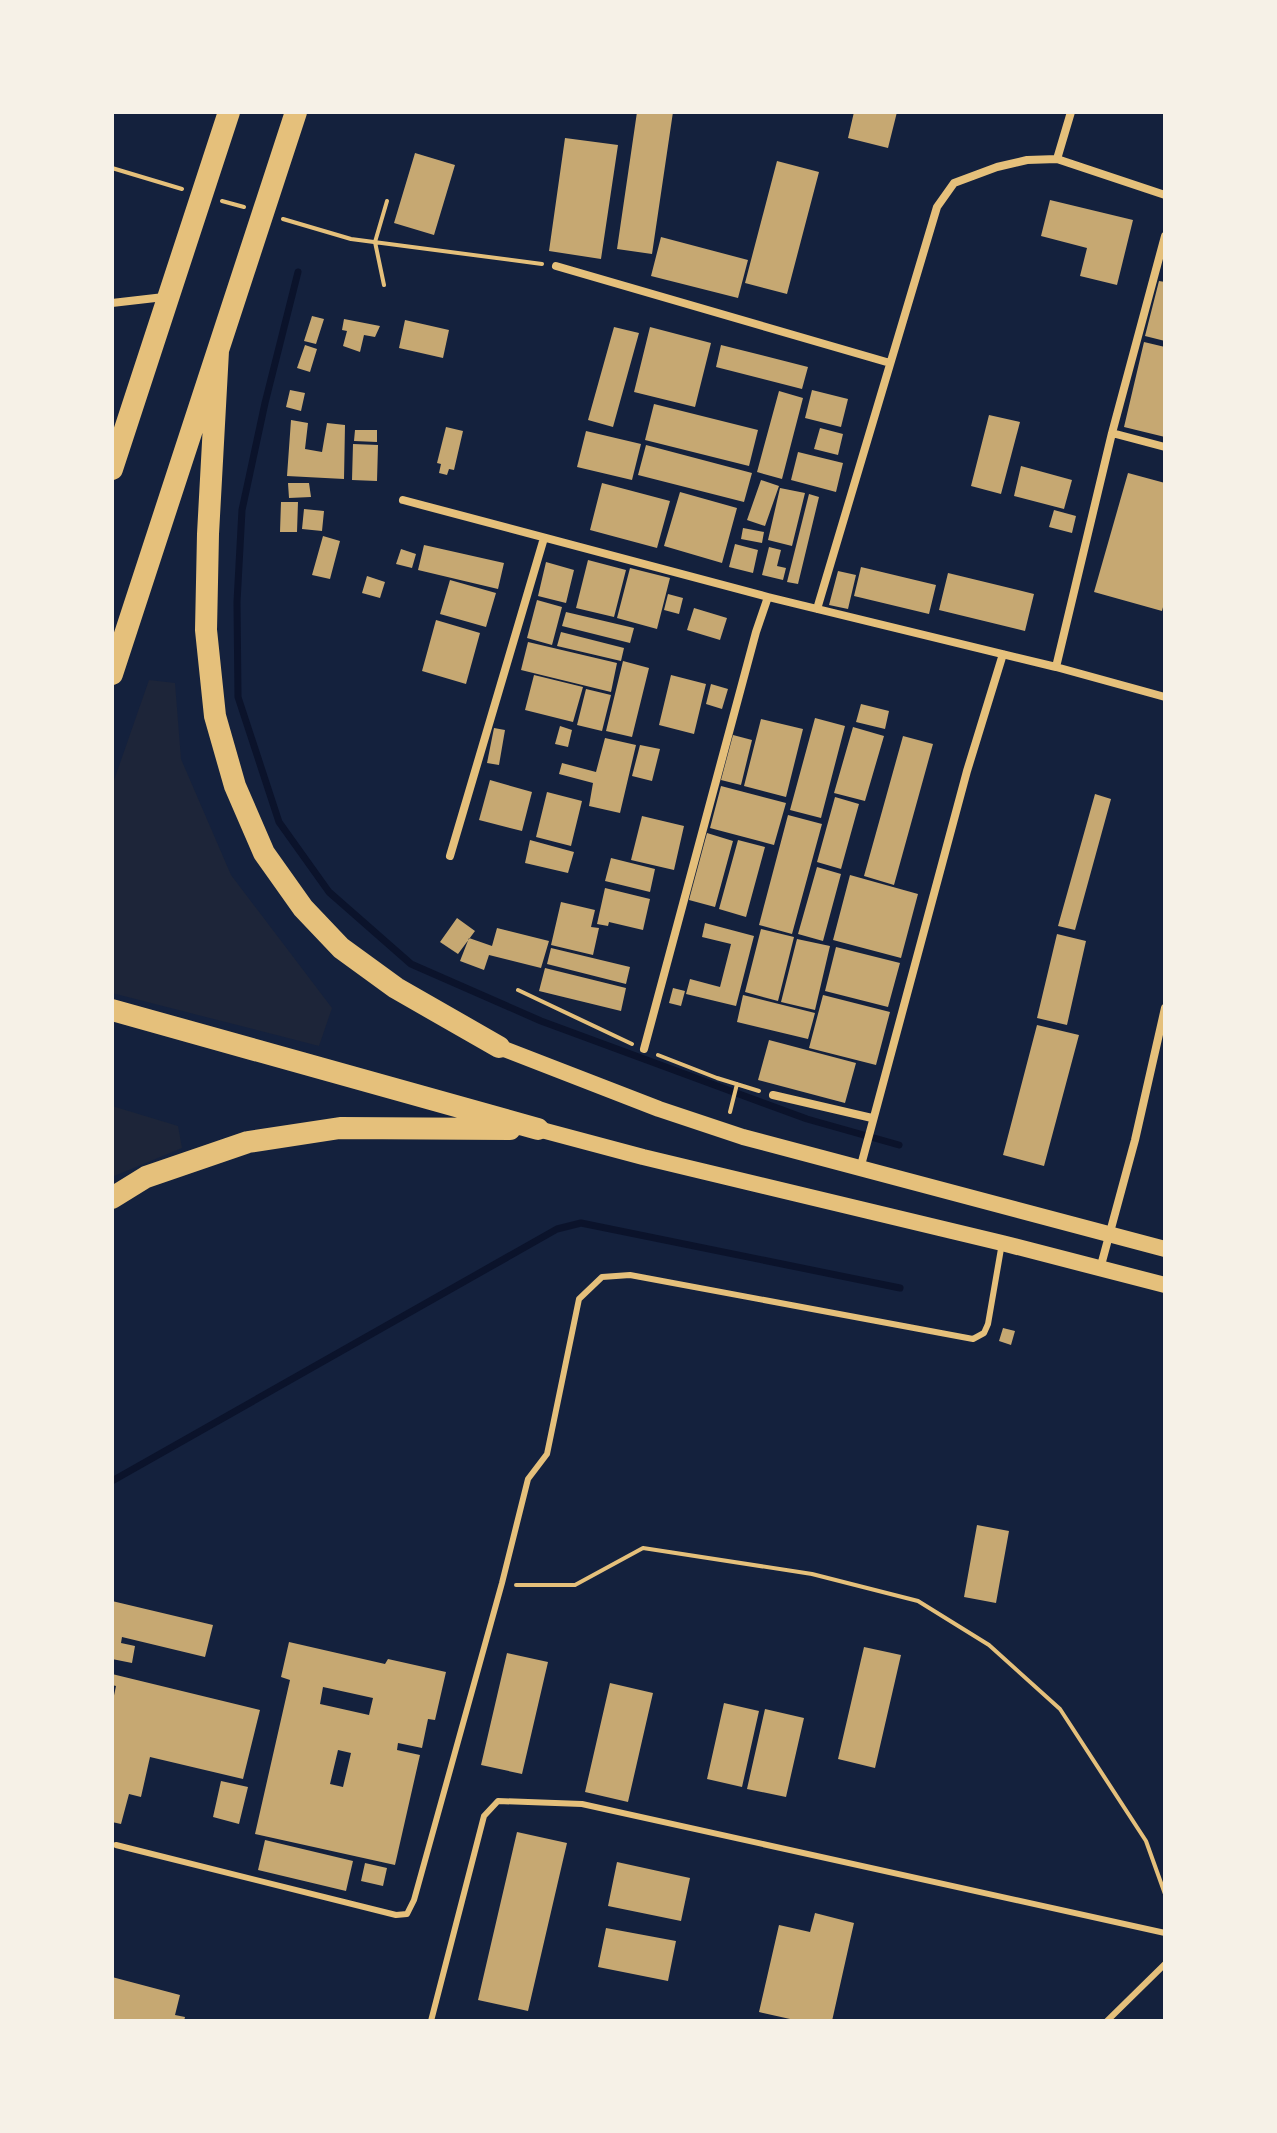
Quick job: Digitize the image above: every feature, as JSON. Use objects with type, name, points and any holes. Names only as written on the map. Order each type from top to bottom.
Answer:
[{"type":"highway","points":[[112,469],[229,112]]},
{"type":"highway","points":[[112,674],[296,112]]},
{"type":"highway","points":[[218,351],[206,630],[215,716],[235,786],[264,853],[303,908],[341,948],[396,988],[499,1047]]},
{"type":"highway","points":[[112,1010],[538,1129]]},
{"type":"highway","points":[[112,1198],[146,1177],[248,1142],[340,1128],[538,1129]]},
{"type":"main road","points":[[499,1047],[592,1084],[743,1137],[862,1161],[1108,1235],[1165,1249]]},
{"type":"main road","points":[[538,1129],[1165,1285]]},
{"type":"street","points":[[1057,159],[1071,112]]},
{"type":"street","points":[[817,609],[937,207],[954,183],[1012,163],[1057,159],[1165,195]]},
{"type":"street","points":[[1056,667],[1112,433],[1165,236]]},
{"type":"street","points":[[556,266],[890,363]]},
{"type":"street","points":[[112,303],[169,296]]},
{"type":"street","points":[[1112,433],[1165,447]]},
{"type":"street","points":[[403,500],[768,597],[1056,667],[1165,697]]},
{"type":"street","points":[[450,856],[544,538]]},
{"type":"street","points":[[644,1049],[768,597]]},
{"type":"street","points":[[862,1161],[967,771],[1003,654]]},
{"type":"street","points":[[1100,1269],[1135,1140],[1165,1008]]},
{"type":"street","points":[[773,1095],[872,1121]]},
{"type":"lane","points":[[116,1845],[396,1915],[407,1914],[414,1900],[528,1479],[547,1454],[579,1299],[602,1277],[630,1275],[973,1339],[984,1333],[988,1324],[1002,1243]]},
{"type":"lane","points":[[431,2021],[484,1816],[498,1801],[582,1804],[1165,1933]]},
{"type":"lane","points":[[1107,2021],[1165,1964]]},
{"type":"path","points":[[112,168],[136,175]]},
{"type":"path","points":[[384,285],[375,242],[387,201]]},
{"type":"path","points":[[351,239],[556,266]]},
{"type":"path","points":[[518,990],[644,1049],[717,1078],[773,1095]]},
{"type":"path","points":[[731,1109],[737,1084]]},
{"type":"path","points":[[502,1583],[575,1585],[643,1548],[812,1574],[918,1601],[989,1645],[1060,1709],[1146,1841],[1165,1894]]},
{"type":"shaded area","points":[[149,680],[175,683],[181,759],[231,875],[332,1008],[319,1046],[112,993],[112,786]]},
{"type":"shaded area","points":[[112,1106],[178,1126],[182,1148],[112,1177]]},
{"type":"building","points":[[637,112],[673,112],[652,254],[617,249]]},
{"type":"building","points":[[854,112],[897,112],[888,148],[848,138]]},
{"type":"building","points":[[565,138],[618,145],[601,259],[549,251]]},
{"type":"building","points":[[415,153],[455,165],[434,235],[394,223]]},
{"type":"building","points":[[777,161],[819,172],[787,294],[745,283]]},
{"type":"building","points":[[1050,200],[1133,220],[1117,285],[1080,276],[1087,248],[1041,236]]},
{"type":"building","points":[[661,237],[748,260],[738,298],[651,276]]},
{"type":"building","points":[[1159,281],[1165,282],[1165,341],[1145,336]]},
{"type":"building","points":[[312,316],[324,319],[316,344],[304,341]]},
{"type":"building","points":[[344,319],[380,326],[375,337],[364,335],[360,352],[343,346],[347,331],[342,330]]},
{"type":"building","points":[[405,320],[449,330],[443,358],[399,348]]},
{"type":"building","points":[[614,327],[639,333],[613,427],[588,420]]},
{"type":"building","points":[[650,327],[711,343],[695,407],[634,392]]},
{"type":"building","points":[[1144,342],[1165,347],[1165,437],[1124,427]]},
{"type":"building","points":[[305,345],[317,349],[310,372],[297,368]]},
{"type":"building","points":[[721,345],[808,367],[802,389],[716,367]]},
{"type":"building","points":[[290,390],[305,393],[301,411],[286,407]]},
{"type":"building","points":[[812,390],[848,399],[841,427],[805,418]]},
{"type":"building","points":[[779,391],[803,398],[782,479],[757,472]]},
{"type":"building","points":[[654,404],[758,430],[749,466],[645,440]]},
{"type":"building","points":[[989,415],[1020,422],[1001,494],[971,486]]},
{"type":"building","points":[[291,420],[308,423],[305,449],[322,452],[327,423],[345,425],[344,479],[287,476]]},
{"type":"building","points":[[446,427],[463,431],[454,470],[449,469],[447,475],[439,473],[441,464],[437,463]]},
{"type":"building","points":[[820,428],[843,434],[838,455],[814,449]]},
{"type":"building","points":[[355,430],[377,430],[377,442],[354,441]]},
{"type":"building","points":[[586,431],[641,444],[632,480],[577,467]]},
{"type":"building","points":[[353,444],[378,445],[377,481],[352,480]]},
{"type":"building","points":[[646,445],[752,473],[744,502],[638,475]]},
{"type":"building","points":[[798,452],[843,463],[836,492],[791,480]]},
{"type":"building","points":[[1021,466],[1072,480],[1064,509],[1014,496]]},
{"type":"building","points":[[1128,473],[1165,483],[1165,599],[1162,611],[1094,592]]},
{"type":"building","points":[[761,480],[779,486],[765,526],[747,520]]},
{"type":"building","points":[[288,483],[309,483],[311,497],[289,498]]},
{"type":"building","points":[[602,483],[670,501],[657,548],[590,530]]},
{"type":"building","points":[[780,488],[805,493],[792,546],[768,540]]},
{"type":"building","points":[[680,492],[737,508],[722,563],[664,546]]},
{"type":"building","points":[[809,494],[819,497],[798,584],[787,582]]},
{"type":"building","points":[[281,502],[298,502],[297,532],[280,532]]},
{"type":"building","points":[[304,509],[324,511],[322,531],[302,529]]},
{"type":"building","points":[[1054,510],[1076,516],[1072,533],[1049,527]]},
{"type":"building","points":[[743,528],[764,532],[762,543],[741,539]]},
{"type":"building","points":[[323,536],[340,541],[330,579],[312,575]]},
{"type":"building","points":[[735,544],[758,550],[753,573],[729,567]]},
{"type":"building","points":[[424,545],[504,563],[498,589],[418,570]]},
{"type":"building","points":[[769,547],[781,550],[777,566],[786,568],[783,580],[762,575]]},
{"type":"building","points":[[401,549],[416,554],[412,568],[396,564]]},
{"type":"building","points":[[588,560],[626,570],[614,617],[576,608]]},
{"type":"building","points":[[546,562],[574,570],[566,603],[538,596]]},
{"type":"building","points":[[861,567],[936,585],[929,614],[854,596]]},
{"type":"building","points":[[630,568],[670,578],[657,629],[617,618]]},
{"type":"building","points":[[838,571],[856,575],[848,609],[829,605]]},
{"type":"building","points":[[948,573],[1034,594],[1025,631],[939,610]]},
{"type":"building","points":[[367,576],[385,582],[380,598],[362,593]]},
{"type":"building","points":[[450,580],[496,593],[486,627],[440,614]]},
{"type":"building","points":[[668,594],[683,598],[679,614],[664,610]]},
{"type":"building","points":[[537,600],[562,607],[552,645],[527,638]]},
{"type":"building","points":[[694,608],[727,618],[720,640],[687,630]]},
{"type":"building","points":[[566,612],[634,628],[630,643],[562,626]]},
{"type":"building","points":[[436,620],[480,633],[466,684],[422,671]]},
{"type":"building","points":[[561,632],[624,648],[621,661],[557,646]]},
{"type":"building","points":[[528,642],[617,663],[611,692],[521,670]]},
{"type":"building","points":[[623,661],[649,668],[632,737],[606,731]]},
{"type":"building","points":[[534,675],[583,687],[573,722],[525,710]]},
{"type":"building","points":[[671,675],[706,684],[694,734],[659,725]]},
{"type":"building","points":[[711,684],[728,689],[722,709],[706,704]]},
{"type":"building","points":[[586,689],[611,695],[602,731],[577,725]]},
{"type":"building","points":[[861,704],[889,711],[885,729],[856,722]]},
{"type":"building","points":[[815,718],[845,726],[821,818],[790,810]]},
{"type":"building","points":[[761,719],[803,729],[786,797],[744,786]]},
{"type":"building","points":[[560,726],[572,730],[568,747],[555,744]]},
{"type":"building","points":[[853,727],[884,736],[865,801],[834,793]]},
{"type":"building","points":[[494,728],[505,730],[499,765],[487,763]]},
{"type":"building","points":[[733,735],[752,740],[741,785],[721,780]]},
{"type":"building","points":[[903,736],[933,744],[894,885],[864,876]]},
{"type":"building","points":[[605,738],[636,745],[620,813],[589,806],[593,783],[559,774],[562,763],[596,772]]},
{"type":"building","points":[[640,745],[660,749],[652,781],[632,776]]},
{"type":"building","points":[[490,780],[532,792],[522,831],[479,820]]},
{"type":"building","points":[[721,786],[786,803],[774,845],[710,828]]},
{"type":"building","points":[[547,792],[582,801],[571,846],[536,837]]},
{"type":"building","points":[[1095,794],[1111,799],[1075,930],[1058,926]]},
{"type":"building","points":[[835,797],[859,804],[841,869],[817,862]]},
{"type":"building","points":[[788,815],[822,824],[792,934],[759,925]]},
{"type":"building","points":[[642,816],[684,826],[674,870],[631,860]]},
{"type":"building","points":[[707,833],[733,841],[715,907],[689,900]]},
{"type":"building","points":[[530,840],[574,852],[568,873],[525,863]]},
{"type":"building","points":[[738,840],[765,847],[746,917],[719,909]]},
{"type":"building","points":[[611,858],[655,869],[650,892],[605,881]]},
{"type":"building","points":[[817,867],[841,874],[823,941],[798,934]]},
{"type":"building","points":[[850,875],[918,894],[901,958],[833,940]]},
{"type":"building","points":[[605,888],[650,899],[643,930],[609,922],[608,926],[597,924]]},
{"type":"building","points":[[561,902],[595,910],[591,927],[599,928],[593,955],[551,945]]},
{"type":"building","points":[[457,918],[475,931],[458,954],[440,942]]},
{"type":"building","points":[[705,923],[754,936],[736,1006],[686,994],[690,979],[720,987],[731,944],[702,937]]},
{"type":"building","points":[[497,928],[549,941],[541,968],[489,955],[484,970],[460,961],[469,938],[492,946]]},
{"type":"building","points":[[761,929],[794,937],[778,1001],[745,992]]},
{"type":"building","points":[[1057,934],[1086,941],[1067,1025],[1037,1018]]},
{"type":"building","points":[[797,939],[830,946],[815,1010],[781,1002]]},
{"type":"building","points":[[836,947],[900,963],[888,1007],[825,991]]},
{"type":"building","points":[[551,948],[630,967],[626,984],[547,964]]},
{"type":"building","points":[[545,968],[626,988],[621,1011],[539,991]]},
{"type":"building","points":[[673,988],[685,991],[681,1006],[669,1003]]},
{"type":"building","points":[[743,995],[815,1013],[808,1039],[737,1022]]},
{"type":"building","points":[[823,995],[890,1012],[876,1065],[809,1048]]},
{"type":"building","points":[[1037,1025],[1079,1035],[1044,1166],[1003,1155]]},
{"type":"building","points":[[769,1040],[856,1063],[845,1103],[758,1080]]},
{"type":"building","points":[[1003,1328],[1015,1331],[1011,1345],[999,1341]]},
{"type":"building","points":[[977,1525],[1009,1531],[996,1603],[964,1597]]},
{"type":"building","points":[[112,1601],[213,1625],[205,1657],[122,1637],[121,1643],[135,1646],[132,1663],[112,1659]]},
{"type":"building","points":[[289,1642],[385,1664],[388,1659],[446,1672],[435,1720],[428,1719],[422,1748],[398,1743],[397,1750],[420,1755],[395,1865],[255,1834],[290,1680],[281,1677]],"holes":[[[323,1687],[373,1698],[369,1715],[320,1704]],[[338,1750],[351,1753],[343,1787],[330,1784]]]},
{"type":"building","points":[[864,1647],[901,1655],[875,1768],[838,1759]]},
{"type":"building","points":[[507,1653],[548,1662],[522,1774],[481,1765]]},
{"type":"building","points":[[112,1674],[260,1710],[243,1779],[150,1757],[141,1797],[129,1794],[121,1824],[112,1822],[112,1705],[116,1686],[112,1685]]},
{"type":"building","points":[[610,1683],[653,1693],[628,1802],[585,1792]]},
{"type":"building","points":[[724,1703],[759,1711],[742,1787],[707,1779]]},
{"type":"building","points":[[765,1709],[804,1718],[786,1797],[747,1789]]},
{"type":"building","points":[[221,1781],[248,1787],[239,1824],[213,1817]]},
{"type":"building","points":[[517,1832],[567,1843],[528,2011],[478,2000]]},
{"type":"building","points":[[265,1840],[353,1861],[346,1891],[258,1870]]},
{"type":"building","points":[[617,1862],[690,1878],[681,1921],[608,1906]]},
{"type":"building","points":[[365,1863],[387,1868],[383,1886],[361,1881]]},
{"type":"building","points":[[815,1913],[854,1923],[832,2021],[790,2021],[759,2012],[779,1925],[810,1932]]},
{"type":"building","points":[[606,1928],[676,1941],[668,1981],[598,1967]]},
{"type":"building","points":[[112,1977],[180,1995],[175,2015],[185,2017],[184,2021],[112,2021]]},
{"type":"waterway","points":[[298,272],[242,510],[237,602],[238,697],[279,822],[329,892],[411,964],[541,1021],[807,1119],[899,1145]]},
{"type":"waterway","points":[[112,1481],[557,1229],[581,1223],[900,1288]]}]
